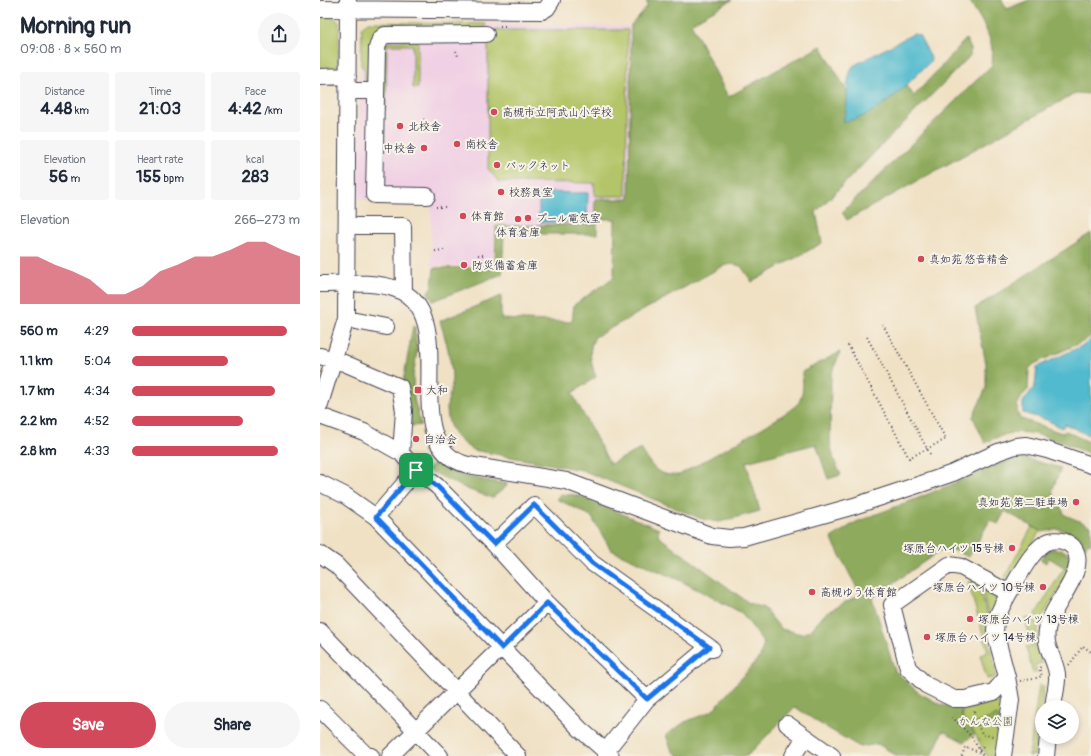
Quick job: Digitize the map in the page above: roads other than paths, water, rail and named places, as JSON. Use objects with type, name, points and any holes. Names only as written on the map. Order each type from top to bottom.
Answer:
[{"type":"street","points":[[320,9],[348,4],[542,11],[548,8],[552,0]]},
{"type":"street","points":[[320,404],[327,357],[346,319],[348,4]]},
{"type":"street","points":[[431,201],[374,196],[376,48],[380,39],[386,35],[486,34]]},
{"type":"street","points":[[320,78],[376,91]]},
{"type":"street","points":[[348,117],[375,117]]},
{"type":"street","points":[[347,226],[403,221],[404,293]]},
{"type":"street","points":[[320,284],[388,287],[404,293],[416,303],[426,325],[432,425],[439,444],[450,457],[462,464],[566,481],[700,532],[730,538],[752,536],[854,506],[953,473],[998,452],[1015,446],[1026,445],[1047,450],[1091,465]]},
{"type":"street","points":[[346,319],[386,327]]},
{"type":"street","points":[[327,357],[400,387],[404,411],[401,453]]},
{"type":"street","points":[[320,416],[364,432],[401,453],[416,470],[437,486],[494,544],[547,603],[647,699]]},
{"type":"street","points":[[376,517],[416,470]]},
{"type":"street","points":[[320,483],[346,496],[376,517],[580,729],[608,754],[647,699],[711,648],[592,563],[534,505],[494,544]]},
{"type":"street","points":[[1003,756],[1011,700],[1007,677],[995,632],[996,617],[1009,593],[1035,553],[1048,542],[1058,540],[1067,542],[1085,553],[1077,578],[1048,621],[1046,630],[1046,640],[1057,674],[1054,700]]},
{"type":"street","points":[[320,554],[336,565],[518,756]]},
{"type":"street","points":[[1007,677],[994,692],[965,699],[954,698],[926,685],[908,668],[892,605],[949,565],[961,567],[1009,593]]},
{"type":"street","points":[[390,756],[547,603]]},
{"type":"street","points":[[320,631],[440,756]]},
{"type":"street","points":[[320,709],[365,754],[370,756]]},
{"type":"street","points":[[787,724],[832,756]]},
{"type":"street","points":[[792,756],[805,737]]},
{"type":"street","points":[[1046,756],[1047,744]]},
{"type":"water","points":[[913,34],[919,35],[931,58],[930,62],[901,90],[879,107],[855,119],[843,121],[847,108],[848,79],[853,66]]},
{"type":"water","points":[[539,192],[588,193],[587,222],[539,222]]},
{"type":"water","points":[[1091,339],[1091,428],[1088,435],[1065,424],[1062,428],[1047,420],[1023,413],[1023,402],[1035,386],[1037,367],[1086,344]]},
{"type":"place","name":"高槻市立阿武山小学校","points":[[494,112]]},
{"type":"place","name":"北校舎","points":[[400,126]]},
{"type":"place","name":"南校舎","points":[[457,144]]},
{"type":"place","name":"中校舎","points":[[424,148]]},
{"type":"place","name":"バックネット","points":[[497,165]]},
{"type":"place","name":"校務員室","points":[[501,192]]},
{"type":"place","name":"体育館","points":[[463,216]]},
{"type":"place","name":"プール電気室","points":[[528,218]]},
{"type":"place","name":"体育倉庫","points":[[518,219]]},
{"type":"place","name":"真如苑 悠音精舎","points":[[921,259]]},
{"type":"place","name":"防災備蓄倉庫","points":[[464,265]]},
{"type":"place","name":"大和","points":[[418,390]]},
{"type":"place","name":"自治会","points":[[416,439]]},
{"type":"place","name":"真如苑 第二駐車場","points":[[1076,502]]},
{"type":"place","name":"塚原台ハイツ 15号棟","points":[[1012,548]]},
{"type":"place","name":"塚原台ハイツ 10号棟","points":[[1043,587]]},
{"type":"place","name":"高槻ゆう体育館","points":[[812,592]]},
{"type":"place","name":"塚原台ハイツ 13号棟","points":[[970,619]]},
{"type":"place","name":"塚原台ハイツ 14号棟","points":[[927,637]]},
{"type":"park label","name":"かんな公園","points":[[986,721]]}]
